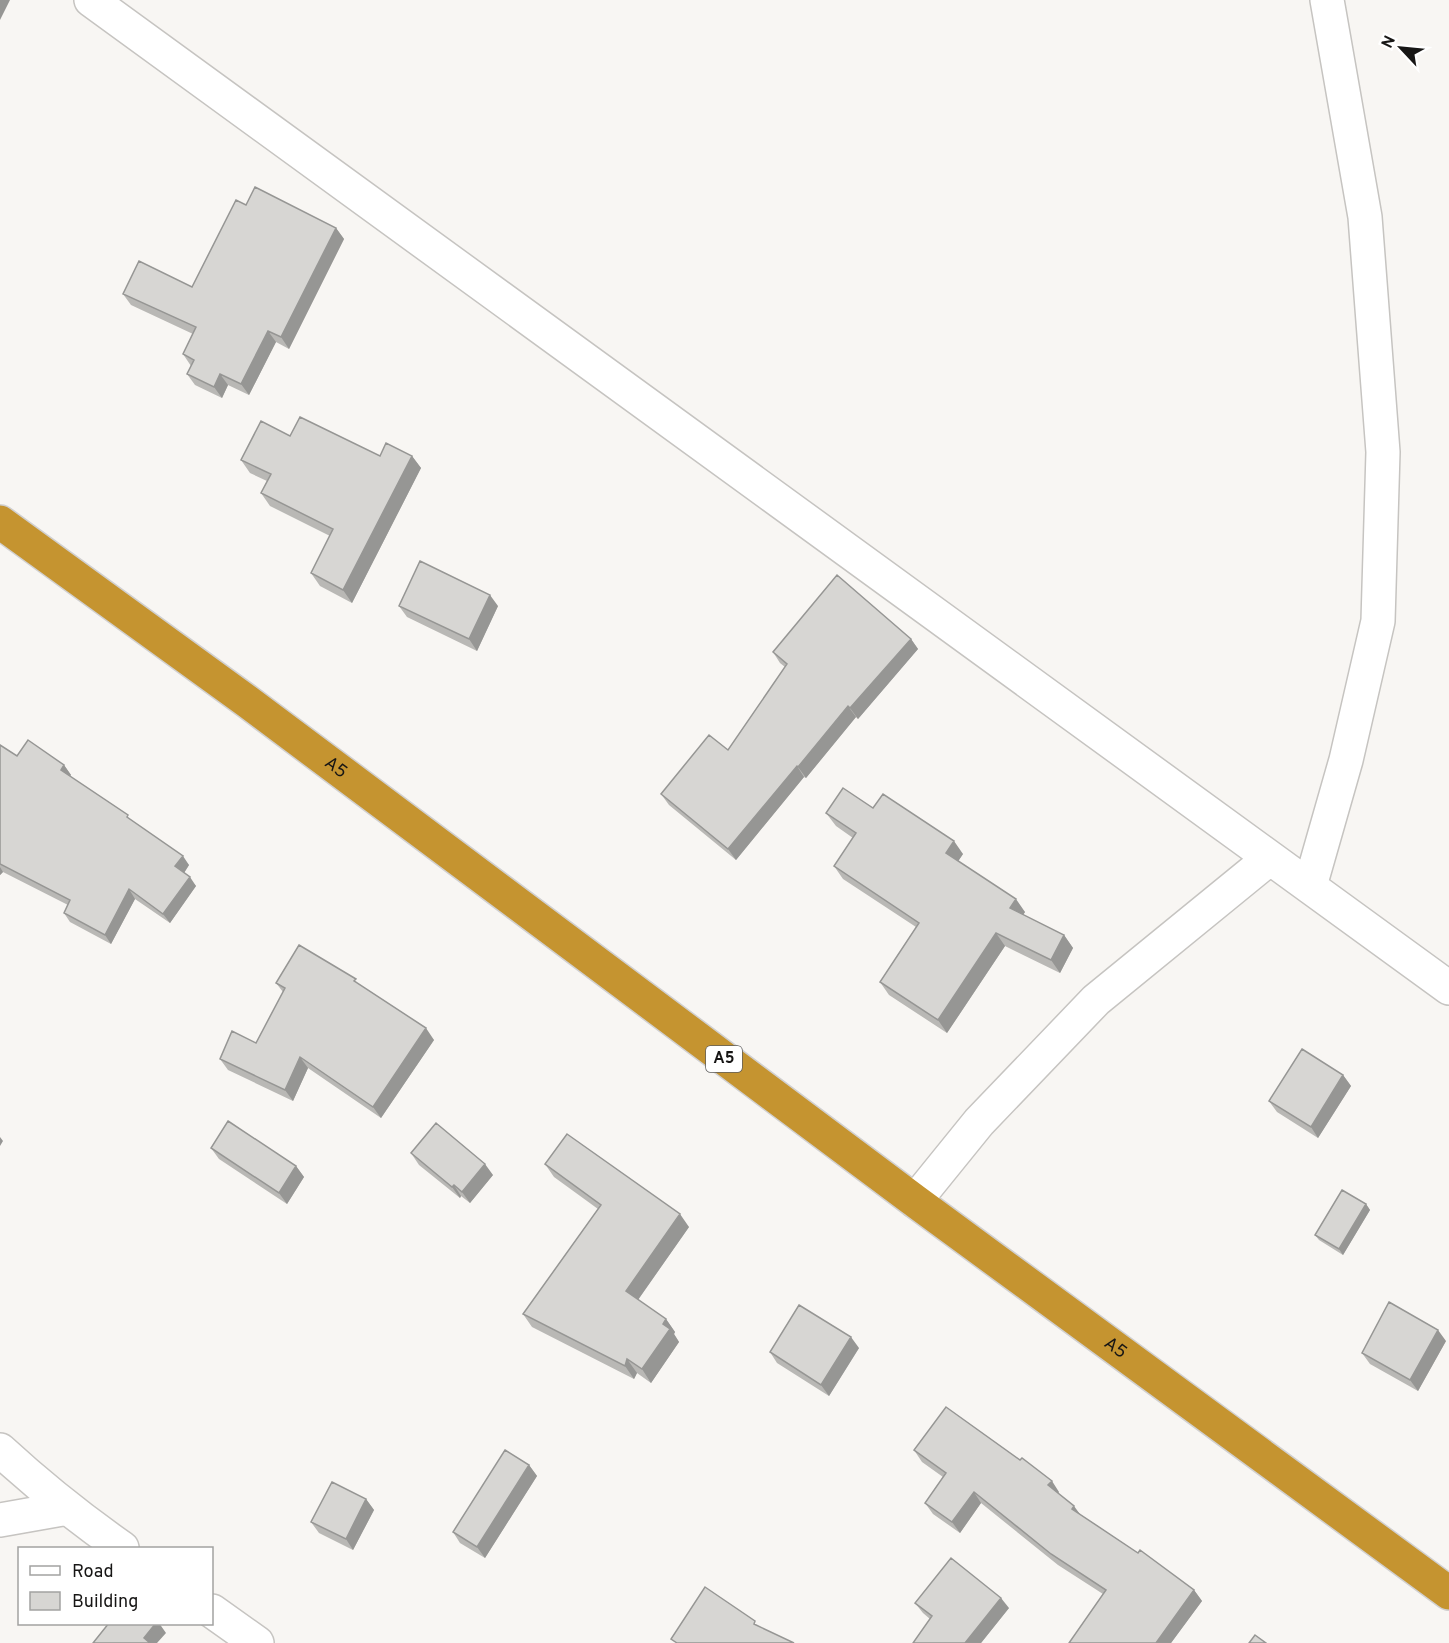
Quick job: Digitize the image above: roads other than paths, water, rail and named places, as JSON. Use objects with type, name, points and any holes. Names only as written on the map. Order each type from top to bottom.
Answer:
[{"type":"highway","name":"A5","points":[[0,522],[248,702],[915,1201],[1449,1593]]},
{"type":"street","points":[[91,0],[1449,988]]},
{"type":"street","points":[[1310,886],[1346,760],[1378,621],[1383,452],[1365,217],[1327,0]]},
{"type":"street","points":[[915,1201],[979,1122],[1096,1000],[1270,858]]},
{"type":"street","points":[[0,1449],[31,1478],[121,1547]]},
{"type":"street","points":[[0,1520],[68,1508]]},
{"type":"street","points":[[213,1612],[257,1643]]}]
